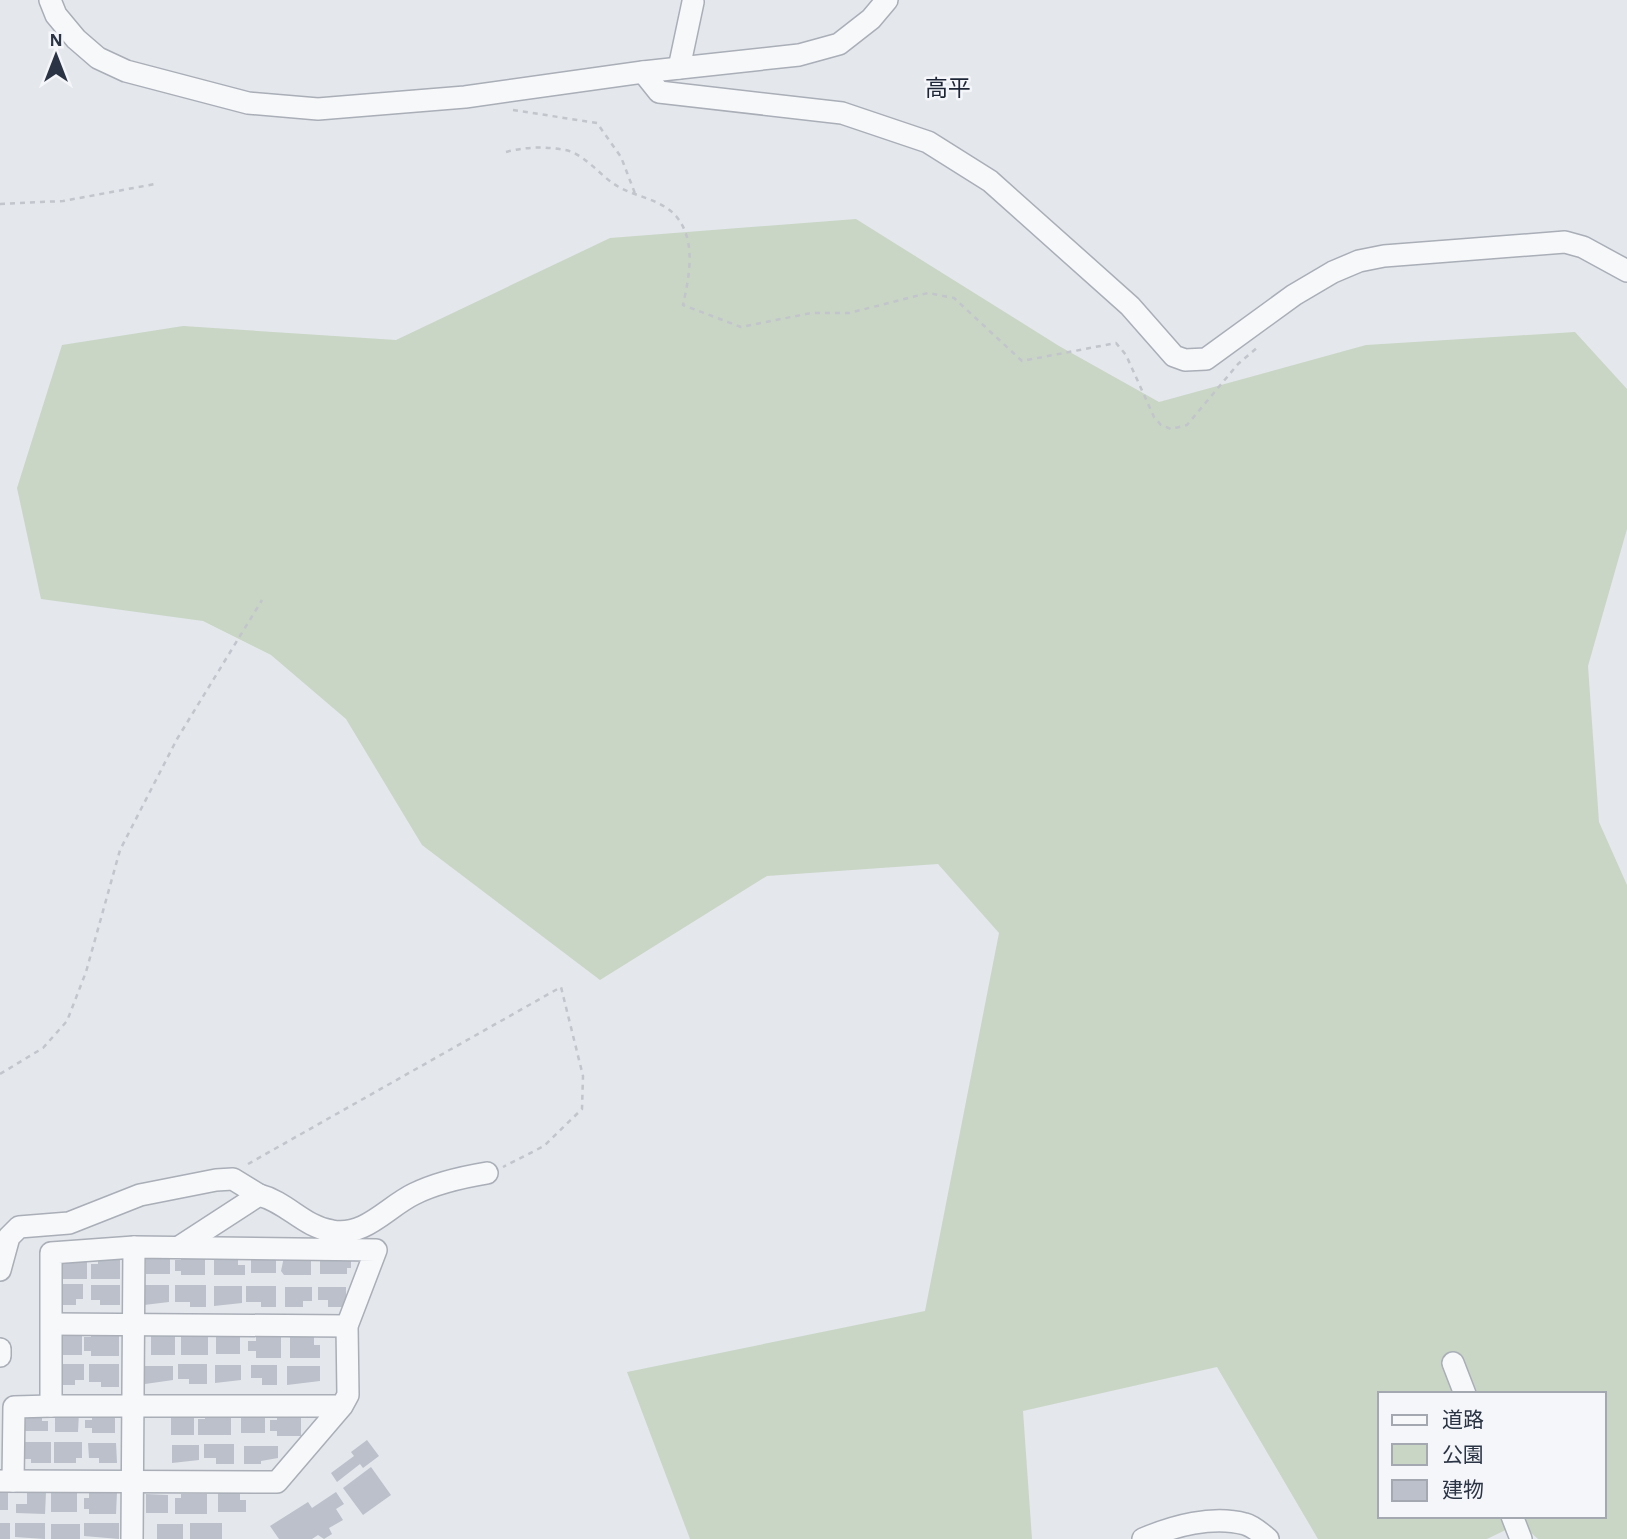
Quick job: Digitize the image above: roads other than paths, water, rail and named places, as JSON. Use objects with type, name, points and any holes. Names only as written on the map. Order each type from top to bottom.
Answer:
[{"type":"street","points":[[50,0],[55,15],[98,58],[126,71],[248,103],[281,108],[318,109],[465,97],[643,72],[799,55],[839,44],[872,19],[887,0]]},
{"type":"street","points":[[679,68],[693,2]]},
{"type":"street","points":[[643,72],[659,92],[842,113],[928,142],[990,181],[1130,306],[1174,355],[1185,360],[1206,359],[1294,295],[1333,272],[1359,261],[1384,256],[1564,242],[1583,247],[1627,271]]},
{"type":"street","points":[[0,1270],[9,1237],[19,1227],[69,1223],[140,1195],[233,1179],[288,1207],[309,1223],[333,1232],[358,1229],[413,1194],[465,1176],[487,1173]]},
{"type":"street","points":[[179,1247],[260,1195]]},
{"type":"street","points":[[132,1539],[134,1247]]},
{"type":"street","points":[[51,1405],[51,1253],[134,1247],[376,1250],[347,1326],[348,1395],[342,1406],[277,1482],[7,1481],[14,1407],[342,1406]]},
{"type":"street","points":[[52,1324],[347,1326]]},
{"type":"street","points":[[0,1349],[0,1356]]},
{"type":"street","points":[[1453,1363],[1464,1392]]},
{"type":"street","points":[[1513,1518],[1521,1539]]},
{"type":"street","points":[[1143,1539],[1168,1529],[1200,1522],[1245,1531],[1247,1524],[1268,1539]]},
{"type":"district","name":"高平","points":[[948,89]]}]
